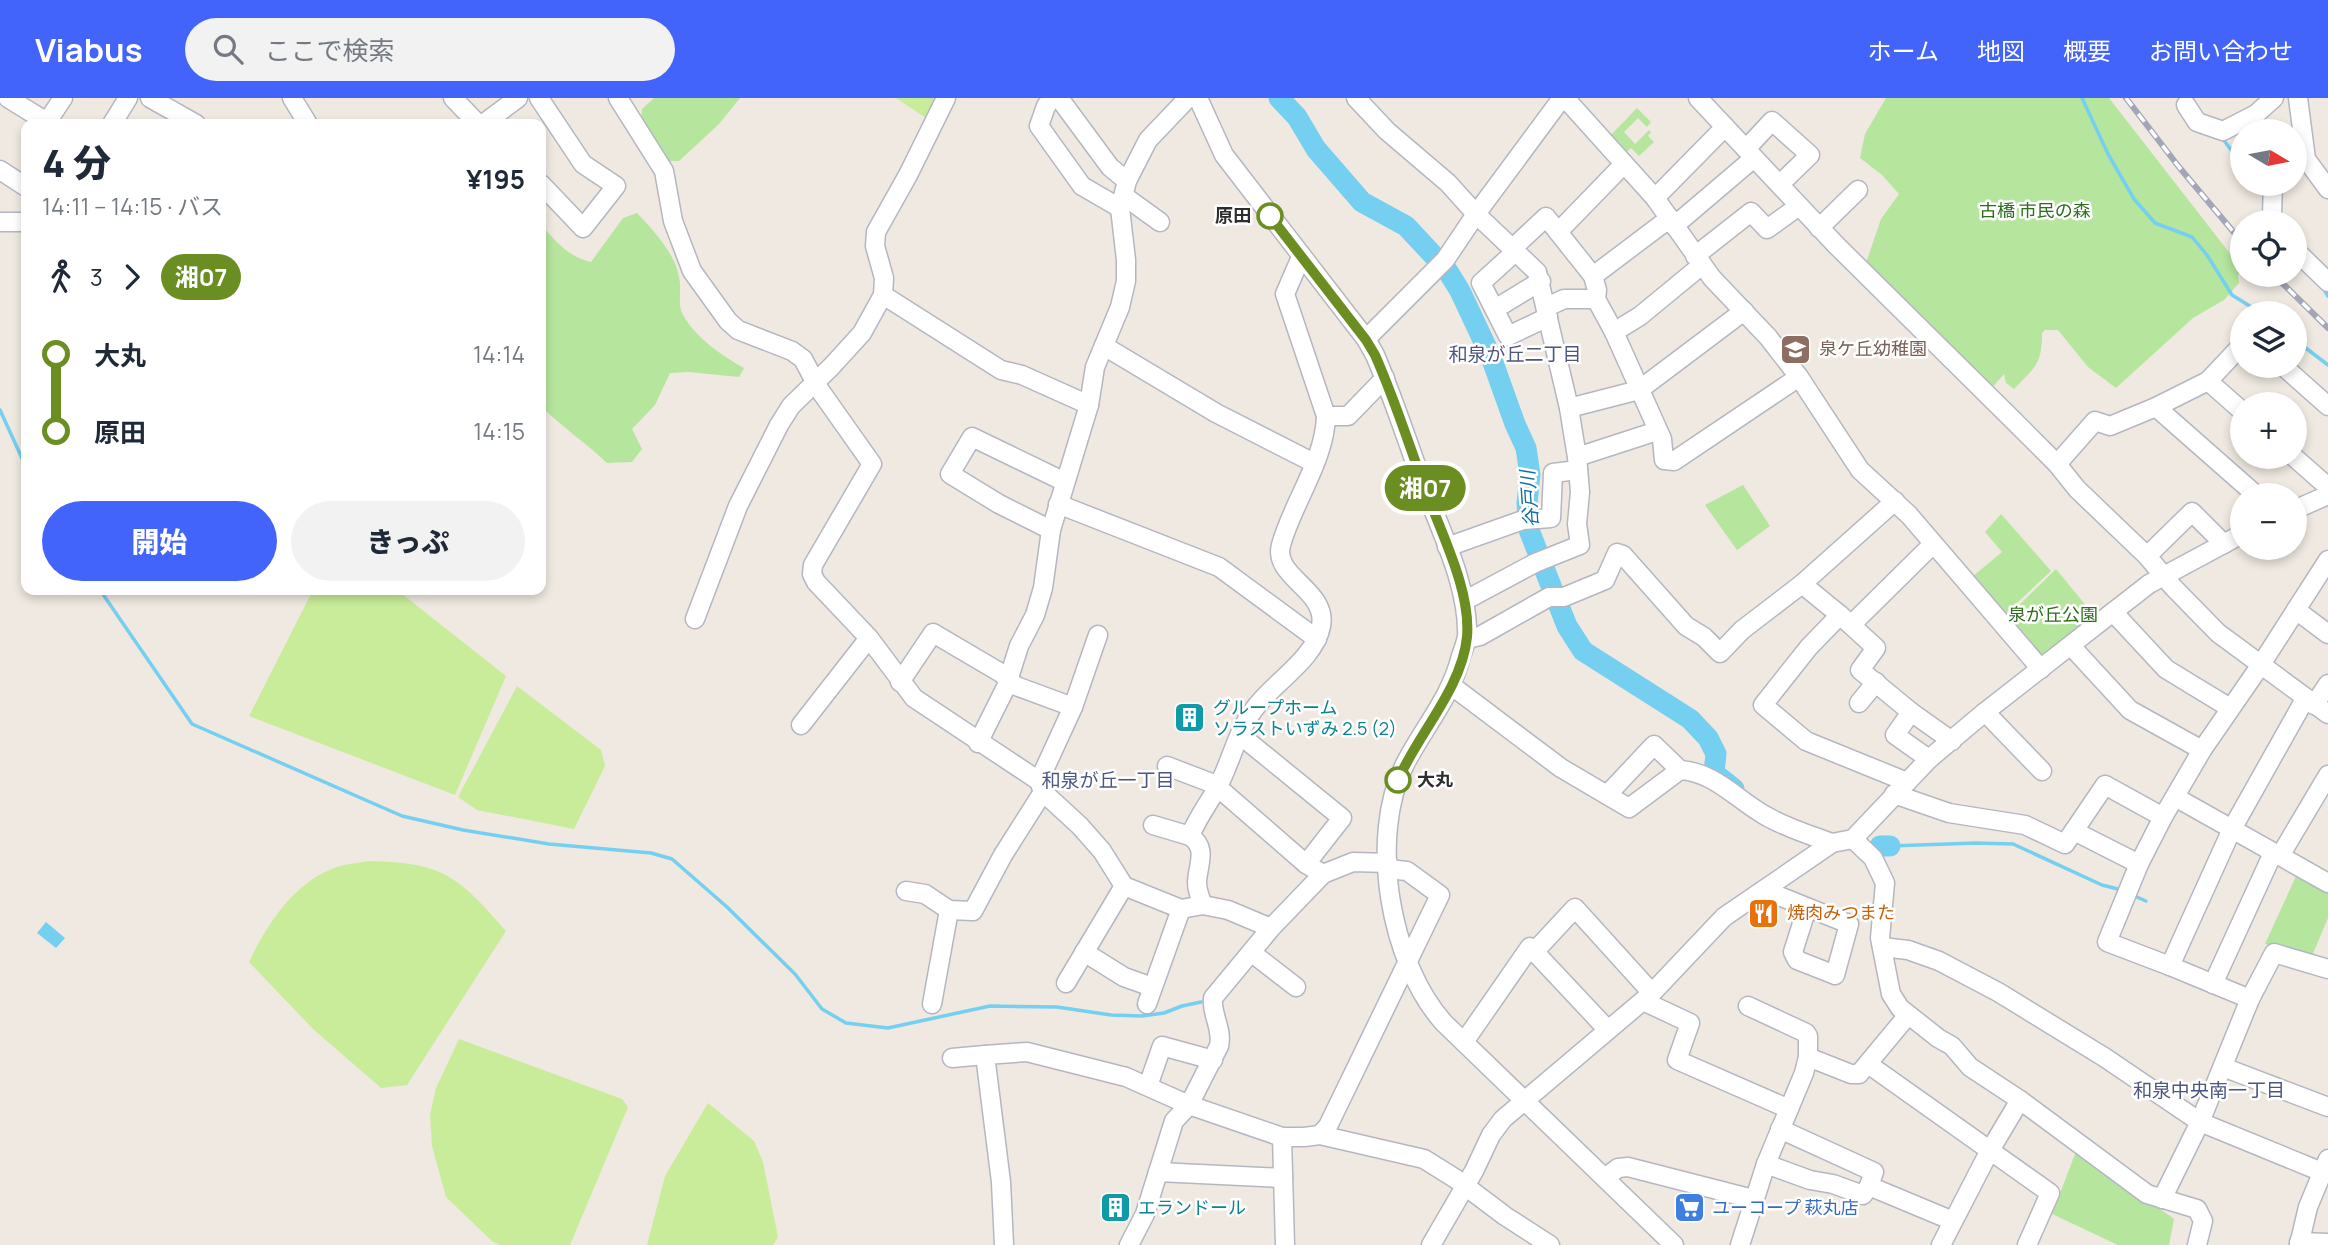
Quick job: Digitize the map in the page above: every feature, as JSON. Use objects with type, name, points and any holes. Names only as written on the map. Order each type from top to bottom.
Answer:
[{"type":"street","points":[[8,98],[42,119]]},
{"type":"street","points":[[51,119],[63,98]]},
{"type":"street","points":[[115,119],[128,98]]},
{"type":"street","points":[[150,98],[187,119]]},
{"type":"street","points":[[292,98],[305,119]]},
{"type":"street","points":[[453,98],[473,119]]},
{"type":"street","points":[[490,119],[518,98]]},
{"type":"street","points":[[539,98],[583,164],[616,186],[583,228],[546,189]]},
{"type":"street","points":[[618,98],[664,171],[673,221],[692,271],[728,321],[738,330],[792,351],[803,359],[819,389],[872,464],[813,565],[816,582],[869,638],[914,698],[1041,787],[1101,851],[1124,886],[1181,909],[1203,905],[1228,909],[1271,928]]},
{"type":"street","points":[[695,619],[738,506],[791,406],[862,333],[883,295],[884,278],[875,246],[876,232],[946,98]]},
{"type":"street","points":[[1124,195],[1148,140],[1188,98]]},
{"type":"street","points":[[1198,98],[1224,155],[1366,340],[1385,377],[1464,601],[1467,639],[1452,686],[1406,763],[1390,810],[1388,866],[1397,935],[1407,965],[1431,1009],[1674,1245]]},
{"type":"street","points":[[1356,98],[1387,131],[1448,183],[1476,214],[1537,272],[1569,408],[1578,464],[1580,492],[1577,524],[1580,545],[1539,561],[1464,601]]},
{"type":"street","points":[[1366,340],[1438,266],[1564,98],[1655,198],[1699,260],[1799,377],[1860,470],[1895,501],[2041,669]]},
{"type":"street","points":[[1698,98],[1819,228],[2057,464],[2077,489],[2147,556],[2218,633],[2316,706]]},
{"type":"street","points":[[2186,104],[2197,122],[2223,131],[2256,114],[2274,98]]},
{"type":"street","points":[[2298,98],[2311,164],[2328,189]]},
{"type":"street","points":[[978,743],[1009,681],[1019,646],[1035,615],[1043,588],[1051,530],[1088,405],[1095,367],[1121,307],[1126,281],[1124,195],[1110,167],[1048,100],[1039,126],[1083,186],[1124,195],[1160,222]]},
{"type":"street","points":[[1593,276],[1672,222],[1750,153],[1772,121],[1810,155],[1780,184]]},
{"type":"street","points":[[1655,198],[1725,127]]},
{"type":"street","points":[[1558,232],[1623,165]]},
{"type":"street","points":[[0,170],[21,184]]},
{"type":"street","points":[[1819,228],[1858,190]]},
{"type":"street","points":[[1614,332],[1640,316],[1751,212],[1767,229],[1799,206]]},
{"type":"street","points":[[1595,299],[1564,299],[1508,336],[1481,283],[1546,217],[1593,276],[1597,290],[1595,299],[1614,332],[1662,439],[1664,460],[1674,461],[1799,377]]},
{"type":"street","points":[[1,222],[21,222]]},
{"type":"street","points":[[1190,836],[1199,813],[1217,789],[1254,708],[1311,649],[1322,621],[1319,605],[1283,565],[1279,554],[1290,520],[1323,446],[1326,416],[1285,294],[1301,257]]},
{"type":"street","points":[[2307,262],[2328,282]]},
{"type":"street","points":[[1495,309],[1541,281]]},
{"type":"street","points":[[883,295],[1001,370],[1022,375],[1088,405]]},
{"type":"street","points":[[1569,408],[1639,390],[1744,311]]},
{"type":"street","points":[[1104,346],[1216,413],[1314,463]]},
{"type":"street","points":[[2057,464],[2095,421],[2110,426],[2156,407],[2208,381],[2230,358]]},
{"type":"street","points":[[1326,416],[1348,416],[1385,377]]},
{"type":"street","points":[[2296,378],[2328,406]]},
{"type":"street","points":[[2208,381],[2230,400]]},
{"type":"street","points":[[2156,407],[2242,483]]},
{"type":"street","points":[[1447,547],[1527,520],[1551,518],[1553,473],[1657,431]]},
{"type":"street","points":[[1051,530],[999,504],[950,474],[972,437],[1065,482]]},
{"type":"street","points":[[2304,469],[2327,495],[2307,504]]},
{"type":"street","points":[[1467,639],[1480,636],[1556,597],[1605,580],[1617,552],[1623,555],[1686,626],[1704,637],[1720,653],[1742,630],[1802,584],[1895,501]]},
{"type":"street","points":[[1058,505],[1219,567],[1317,639]]},
{"type":"street","points":[[2147,556],[2192,512],[2224,544]]},
{"type":"street","points":[[1431,1245],[1466,1186],[1496,1126],[1647,997],[1724,916],[1832,843],[1853,839],[1929,759],[1984,712],[2165,575],[2230,541]]},
{"type":"street","points":[[1933,544],[1846,620],[1810,647],[1763,705],[1806,741],[1949,813],[2025,825],[2065,844],[2105,785],[2163,817]]},
{"type":"street","points":[[2250,999],[2108,942],[2139,864],[2163,817],[2202,750],[2328,560]]},
{"type":"street","points":[[1802,584],[1875,648],[1860,670],[1952,741]]},
{"type":"street","points":[[2296,610],[2328,634]]},
{"type":"street","points":[[2113,612],[2166,669],[2230,708]]},
{"type":"street","points":[[900,682],[933,633],[1001,673],[1009,681],[1073,707]]},
{"type":"street","points":[[906,891],[925,894],[949,910],[973,911],[1041,787],[1098,635]]},
{"type":"street","points":[[801,725],[869,638]]},
{"type":"street","points":[[2071,646],[2130,710],[2202,750]]},
{"type":"street","points":[[1858,704],[1875,682]]},
{"type":"street","points":[[2169,966],[2232,829],[2316,706],[2328,684]]},
{"type":"street","points":[[1452,686],[1561,768],[1629,808],[1680,770]]},
{"type":"street","points":[[1911,712],[1895,735],[1929,759]]},
{"type":"street","points":[[1984,712],[2042,771]]},
{"type":"street","points":[[1240,734],[1342,818],[1306,864]]},
{"type":"street","points":[[1607,795],[1654,745],[1680,770],[1713,779],[1768,817],[1832,843]]},
{"type":"street","points":[[1167,766],[1214,784],[1306,864],[1323,874]]},
{"type":"street","points":[[2213,984],[2277,855],[2328,775]]},
{"type":"street","points":[[2175,797],[2328,883]]},
{"type":"street","points":[[1153,825],[1196,840],[1202,850],[1197,885],[1203,905]]},
{"type":"street","points":[[2074,831],[2139,864]]},
{"type":"street","points":[[1853,839],[1873,858],[1885,883],[1880,929],[1891,994],[1896,1003],[1908,1015],[1952,1046],[1970,1067],[2020,1100],[2147,1194],[2200,1211],[2203,1221],[2197,1245]]},
{"type":"street","points":[[1129,1245],[1145,1214],[1174,1121],[1189,1105],[1213,1060],[1221,1037],[1213,998],[1271,928],[1286,916],[1323,874],[1353,862],[1407,871],[1440,895],[1328,1126],[1320,1135]]},
{"type":"street","points":[[1066,983],[1124,886]]},
{"type":"street","points":[[1764,890],[1807,908]]},
{"type":"street","points":[[1535,951],[1575,908],[1647,997],[1690,1023],[1677,1060],[1789,1108]]},
{"type":"street","points":[[1084,951],[1149,995],[1181,909]]},
{"type":"street","points":[[932,1004],[949,910]]},
{"type":"street","points":[[1464,1042],[1530,947],[1607,1029]]},
{"type":"street","points":[[1882,947],[1908,950],[1939,961],[1998,992],[2104,1057],[2200,1122],[2325,1166],[2321,1194],[2308,1207],[2299,1243],[2328,1243]]},
{"type":"street","points":[[1252,953],[1296,987]]},
{"type":"street","points":[[2162,1199],[2200,1122],[2250,999],[2274,953],[2328,969]]},
{"type":"street","points":[[1740,1245],[1766,1164],[1804,1073],[1808,1057],[1806,1033],[1748,1006]]},
{"type":"street","points":[[1808,1057],[1859,1074],[1908,1015]]},
{"type":"street","points":[[1147,1086],[1162,1046],[1213,1060]]},
{"type":"street","points":[[952,1058],[1027,1052],[1126,1077],[1189,1105],[1282,1137],[1320,1135],[1424,1159],[1550,1245]]},
{"type":"street","points":[[985,1055],[1001,1182],[1004,1245]]},
{"type":"street","points":[[1868,1064],[2050,1193],[2028,1245]]},
{"type":"street","points":[[2223,1067],[2328,1107]]},
{"type":"street","points":[[1941,1245],[1989,1152],[2020,1100]]},
{"type":"street","points":[[1766,1164],[1863,1195],[1869,1186],[1874,1172],[1780,1129]]},
{"type":"street","points":[[1282,1137],[1285,1245]]},
{"type":"street","points":[[1606,1177],[1618,1168],[1628,1167],[1754,1199]]},
{"type":"street","points":[[1158,1172],[1283,1178]]},
{"type":"street","points":[[1869,1186],[1953,1221]]},
{"type":"green space","points":[[654,98],[740,98],[719,124],[679,161],[667,161],[641,122],[642,109]]},
{"type":"green space","points":[[896,98],[940,98],[929,120]]},
{"type":"green space","name":"古橋 市民の森","points":[[1886,98],[2109,98],[2230,254],[2230,287],[2235,287],[2224,300],[2193,318],[2116,388],[2088,367],[2058,330],[2045,330],[2042,333],[2039,359],[2027,375],[2014,389],[2006,383],[2004,374],[1990,390],[1865,266],[1881,219],[1899,194],[1882,175],[1860,158],[1865,134]]},
{"type":"green space","points":[[1637,108],[1651,122],[1647,127],[1638,118],[1624,132],[1635,144],[1649,130],[1651,132],[1648,136],[1654,142],[1639,156],[1631,148],[1624,155],[1608,138]]},
{"type":"green space","points":[[637,213],[673,259],[680,281],[681,311],[695,332],[710,346],[744,368],[739,377],[670,373],[655,405],[632,429],[642,449],[632,462],[607,463],[546,411],[546,230],[569,252],[591,262],[623,218]]},
{"type":"green space","points":[[1743,485],[1770,526],[1737,550],[1705,505]]},
{"type":"green space","points":[[2001,514],[2051,571],[2004,615],[1972,577],[2002,552],[1985,532]]},
{"type":"green space","name":"泉が丘公園","points":[[2056,569],[2097,619],[2042,663],[2004,620]]},
{"type":"green space","points":[[310,595],[403,595],[506,676],[455,795],[249,716]]},
{"type":"green space","points":[[517,686],[601,750],[605,766],[574,829],[477,810],[458,797]]},
{"type":"green space","points":[[370,861],[416,865],[448,876],[475,897],[506,931],[407,1085],[381,1088],[313,1029],[249,962],[272,921],[305,885],[336,867]]},
{"type":"green space","points":[[2297,874],[2328,889],[2328,918],[2312,956],[2265,944]]},
{"type":"green space","points":[[459,1039],[622,1099],[628,1107],[570,1245],[500,1245],[493,1242],[446,1197],[432,1146],[430,1115],[436,1088]]},
{"type":"green space","points":[[708,1103],[754,1141],[763,1162],[778,1237],[773,1245],[647,1245],[665,1176]]},
{"type":"green space","points":[[2077,1149],[2174,1219],[2169,1245],[2118,1245],[2052,1214]]},
{"type":"water","points":[[46,922],[65,938],[56,948],[37,933]]},
{"type":"waterway","name":"谷戸川","points":[[1279,98],[1297,117],[1316,149],[1362,202],[1406,226],[1447,270],[1460,291],[1491,357],[1526,448],[1530,475],[1527,503],[1529,530],[1567,626],[1583,651],[1690,719],[1708,738],[1716,754],[1714,773],[1734,789]]},
{"type":"waterway","points":[[2082,98],[2108,154],[2134,199],[2155,223],[2192,237],[2207,255],[2232,295],[2242,301]]},
{"type":"waterway","points":[[2222,138],[2230,148]]},
{"type":"waterway","points":[[2322,286],[2328,296]]},
{"type":"waterway","points":[[2307,349],[2328,365]]},
{"type":"waterway","points":[[0,410],[21,456]]},
{"type":"waterway","points":[[103,595],[192,724],[402,816],[463,830],[549,844],[651,853],[672,859],[727,907],[795,974],[822,1009],[846,1023],[888,1028],[990,1006],[1057,1007],[1111,1015],[1142,1016],[1164,1013],[1201,1002]]},
{"type":"waterway","points":[[1890,846],[2013,844],[2102,885],[2122,890]]},
{"type":"waterway","name":"谷戸川","points":[[1880,846],[1890,846]]},
{"type":"waterway","points":[[2132,895],[2146,901]]},
{"type":"railway","points":[[2126,98],[2230,228]]},
{"type":"railway","points":[[2286,287],[2328,328]]},
{"type":"bus line","name":"湘07","points":[[1270,216],[1375,355],[1447,547],[1464,601],[1467,639],[1459,668],[1452,686],[1398,780]]},
{"type":"place","name":"原田","points":[[1270,216]]},
{"type":"place","name":"泉ケ丘幼稚園","points":[[1796,349]]},
{"type":"place","name":"グループホーム ソラストいずみ 2.5 (2)","points":[[1190,718]]},
{"type":"place","name":"大丸","points":[[1398,780]]},
{"type":"place","name":"焼肉みつまた","points":[[1764,913]]},
{"type":"place","name":"エランドール","points":[[1115,1208]]},
{"type":"place","name":"ユーコープ 萩丸店","points":[[1689,1208]]},
{"type":"district","name":"和泉が丘二丁目","points":[[1515,354]]},
{"type":"district","name":"和泉が丘一丁目","points":[[1108,780]]},
{"type":"district","name":"和泉中央南一丁目","points":[[2209,1090]]}]
